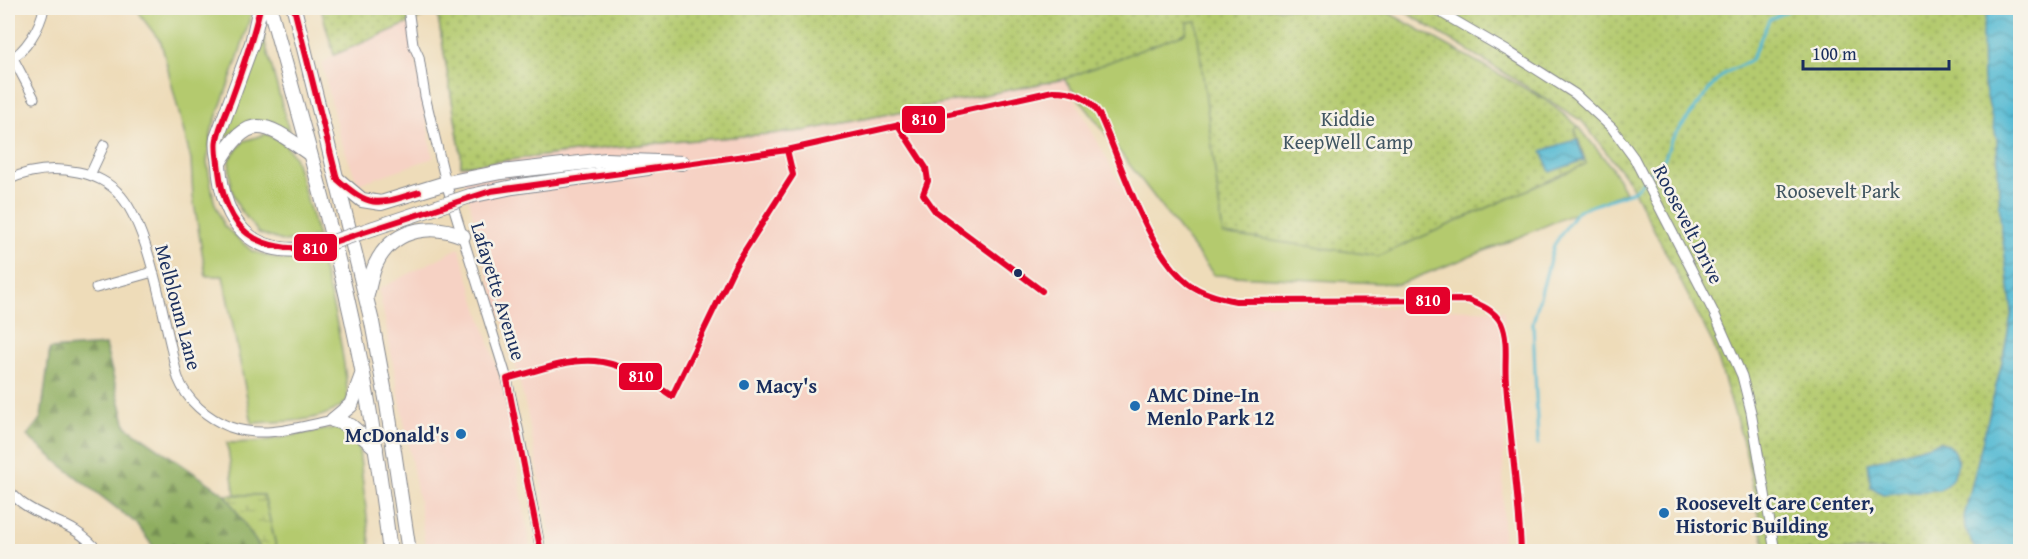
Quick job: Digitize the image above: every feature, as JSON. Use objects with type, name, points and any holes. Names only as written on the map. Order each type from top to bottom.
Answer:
[{"type":"highway","points":[[260,8],[252,43],[217,138],[216,148],[225,204],[233,219],[244,231],[268,246],[297,251],[315,248],[470,196],[513,187],[683,163],[606,160],[501,172],[446,183],[381,203],[372,203],[356,196],[337,178]]},
{"type":"highway","points":[[270,8],[342,276],[376,447],[390,552]]},
{"type":"highway","points":[[294,8],[366,300],[387,404],[409,552]]},
{"type":"highway","points":[[219,163],[232,141],[242,132],[253,128],[277,131],[310,154]]},
{"type":"highway","points":[[366,300],[378,259],[398,239],[431,228],[445,229],[463,236]]},
{"type":"highway","points":[[333,420],[351,405],[362,373]]},
{"type":"highway","points":[[333,420],[351,426],[376,447]]},
{"type":"street","points":[[34,98],[10,60],[30,40],[44,8]]},
{"type":"street","name":"Lafayette Avenue","points":[[408,8],[446,183],[509,389],[540,552]]},
{"type":"street","name":"Roosevelt Drive","points":[[1433,8],[1505,49],[1575,94],[1612,128],[1642,173],[1727,339],[1742,376],[1751,411],[1775,552]]},
{"type":"street","points":[[90,175],[104,145]]},
{"type":"street","name":"Melbloum Lane","points":[[8,180],[29,172],[54,168],[90,175],[120,194],[141,233],[153,272],[178,377],[198,408],[219,422],[253,432],[290,429],[333,420]]},
{"type":"street","points":[[96,288],[153,272]]},
{"type":"street","points":[[8,490],[23,504],[70,526],[88,539],[99,552]]},
{"type":"shaded area","points":[[406,24],[411,29],[433,158],[358,184],[339,135],[322,64],[334,55]]},
{"type":"shaded area","points":[[1064,79],[1170,276],[1204,301],[1504,311],[1503,551],[554,551],[527,412],[511,347],[487,274],[461,166],[614,147],[803,131]]},
{"type":"shaded area","points":[[459,248],[505,393],[531,551],[426,551],[419,501],[379,289]]},
{"type":"green space","points":[[138,8],[251,8],[236,64],[212,129],[207,162],[214,201],[224,226],[252,251],[281,260],[319,257],[338,328],[344,364],[348,400],[339,408],[303,420],[252,423],[223,276],[206,276],[193,197],[191,160],[161,42],[140,15]]},
{"type":"green space","name":"Kiddie KeepWell Camp","points":[[321,8],[1380,8],[1544,99],[1578,126],[1575,130],[1586,164],[1379,256],[1223,234],[1196,21],[1188,22],[1186,33],[1064,79],[803,131],[614,147],[461,166],[461,154],[437,11],[334,55]]},
{"type":"green space","points":[[668,8],[1094,8],[1097,26],[1197,21],[1223,234],[1586,163],[1575,129],[1578,126],[1612,168],[1625,192],[1500,245],[1399,284],[1214,275],[1064,79],[803,131],[614,147],[461,166],[461,154],[437,11]]},
{"type":"green space","name":"Roosevelt Park","points":[[1399,8],[2020,8],[2020,551],[1766,551],[1745,448],[1714,346],[1629,181],[1582,121]]},
{"type":"green space","points":[[263,35],[289,131],[273,122],[248,121],[223,139]]},
{"type":"green space","points":[[266,134],[284,143],[294,156],[318,237],[285,242],[259,233],[239,208],[231,188],[229,159],[244,141]]},
{"type":"green space","points":[[105,345],[126,426],[226,495],[262,551],[156,551],[137,524],[27,436],[41,418],[50,349]]},
{"type":"green space","points":[[340,427],[353,431],[359,450],[371,551],[277,551],[264,495],[235,495],[227,443],[257,442]]},
{"type":"green space","points":[[226,495],[264,495],[277,551],[262,551]]},
{"type":"water","points":[[2002,8],[2020,16],[2020,551],[1976,551],[1965,528],[1964,517],[2003,358],[2012,311],[2000,217],[1997,140],[1983,80],[1982,33],[1988,9]]},
{"type":"water","points":[[1577,139],[1584,160],[1550,172],[1542,151]]},
{"type":"water","points":[[1940,442],[1949,445],[1957,457],[1955,472],[1946,486],[1939,490],[1883,494],[1871,487],[1868,463]]},
{"type":"waterway","points":[[1538,444],[1533,323],[1554,245],[1577,211],[1634,191],[1665,158],[1671,140],[1712,86],[1725,73],[1751,60],[1769,20],[1793,8]]},
{"type":"transit line","name":"810","points":[[260,8],[247,54],[218,134],[216,147],[219,171],[223,192],[237,223],[248,234],[261,241],[294,248],[315,248],[491,191],[787,150],[1053,91],[1080,96],[1099,114],[1136,205],[1160,250],[1174,269],[1189,284],[1200,290],[1236,301],[1468,300],[1495,315],[1501,323],[1506,345],[1506,382],[1521,552]]},
{"type":"transit line","name":"810","points":[[294,8],[337,179],[358,196],[375,202],[393,200],[419,192]]},
{"type":"transit line","name":"810","points":[[898,125],[926,168],[928,181],[923,194],[935,211],[1042,291]]},
{"type":"transit line","name":"810","points":[[541,552],[507,379],[556,365],[592,361],[610,363],[628,370],[672,396],[735,266],[793,175],[787,150]]},
{"type":"place","name":"Macy's","points":[[744,385]]},
{"type":"place","name":"AMC Dine-In Menlo Park 12","points":[[1135,406]]},
{"type":"place","name":"McDonald's","points":[[461,434]]},
{"type":"place","name":"Roosevelt Care Center, Historic Building","points":[[1664,513]]}]
